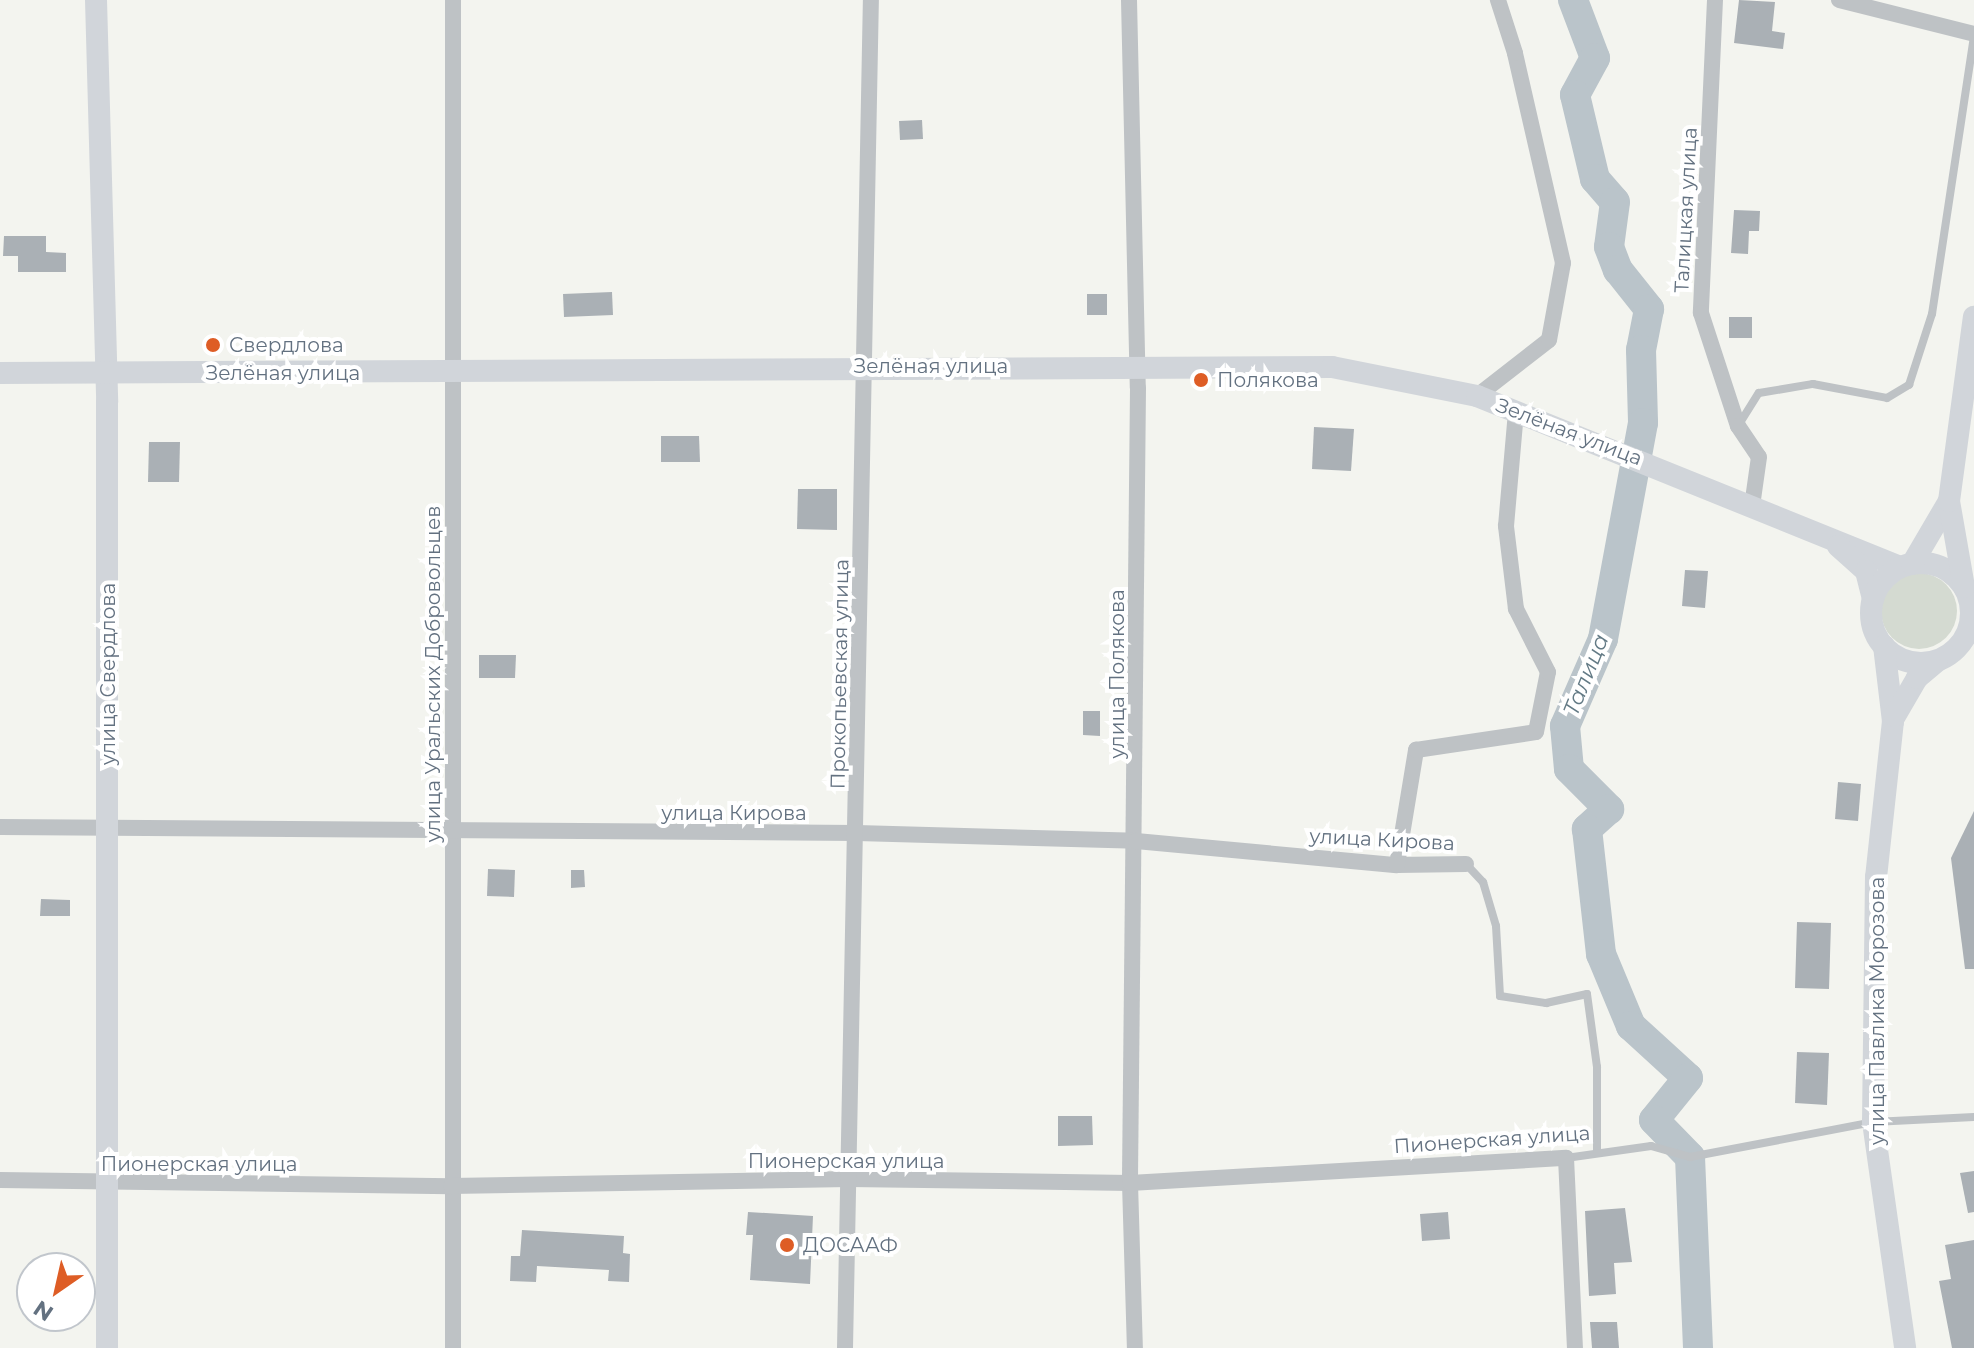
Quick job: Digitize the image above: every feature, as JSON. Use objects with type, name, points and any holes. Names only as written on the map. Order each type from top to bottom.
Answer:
[{"type":"main road","name":"улица Свердлова","points":[[96,0],[104,374],[108,828],[103,1182],[107,1348]]},
{"type":"main road","points":[[1884,646],[1906,661],[1942,658],[1970,626],[1969,594],[1949,501],[1974,317]]},
{"type":"main road","name":"Зелёная улица","points":[[0,373],[454,373],[867,366],[1332,367],[1477,396],[1830,540]]},
{"type":"main road","points":[[1873,599],[1883,581],[1907,565],[1949,501]]},
{"type":"main road","points":[[1830,540],[1907,565],[1937,566],[1969,594]]},
{"type":"main road","points":[[1830,540],[1866,571],[1873,599],[1873,625],[1884,646],[1893,721]]},
{"type":"main road","points":[[1893,721],[1917,678],[1974,638]]},
{"type":"main road","name":"улица Павлика Морозова","points":[[1893,721],[1876,877],[1873,1122],[1905,1348]]},
{"type":"street","name":"улица Уральских Добровольцев","points":[[453,0],[453,1348]]},
{"type":"street","name":"Прокопьевская улица","points":[[845,1348],[867,366],[871,0]]},
{"type":"street","name":"улица Полякова","points":[[1129,0],[1138,366],[1136,841],[1130,1183],[1135,1348]]},
{"type":"street","points":[[1477,396],[1549,340],[1563,263],[1515,53],[1498,0]]},
{"type":"street","name":"Талицкая улица","points":[[1715,0],[1701,313],[1738,426],[1759,457],[1752,506]]},
{"type":"street","points":[[1839,0],[1974,35]]},
{"type":"street","points":[[1397,865],[1416,750],[1536,732],[1548,672],[1516,609],[1506,526],[1516,412]]},
{"type":"street","name":"улица Кирова","points":[[0,827],[452,833],[857,833],[1136,841],[1397,865],[1466,864]]},
{"type":"street","points":[[1566,1158],[1575,1348]]},
{"type":"street","name":"Пионерская улица","points":[[0,1180],[451,1186],[849,1179],[1130,1183],[1566,1158]]},
{"type":"lane","points":[[1738,426],[1759,393],[1813,384],[1887,398],[1909,385],[1932,314],[1974,35]]},
{"type":"lane","points":[[1466,864],[1483,882],[1496,926],[1500,996],[1546,1003],[1587,994],[1597,1067],[1597,1153]]},
{"type":"lane","points":[[1873,1122],[1974,1117]]},
{"type":"lane","name":"Пионерская улица","points":[[1566,1158],[1651,1146],[1690,1157],[1873,1122]]},
{"type":"shaded area","points":[[1919,573],[1934,576],[1946,584],[1954,596],[1957,611],[1954,626],[1946,638],[1934,646],[1919,649],[1904,646],[1892,638],[1884,626],[1881,611],[1884,596],[1892,584],[1904,576]]},
{"type":"building","points":[[1739,0],[1775,2],[1772,31],[1785,33],[1783,49],[1734,43]]},
{"type":"building","points":[[922,120],[923,139],[900,140],[899,121]]},
{"type":"building","points":[[1734,210],[1760,211],[1759,231],[1749,231],[1748,254],[1731,253]]},
{"type":"building","points":[[4,236],[46,236],[46,252],[66,253],[66,272],[18,272],[18,256],[3,256]]},
{"type":"building","points":[[612,292],[613,315],[564,317],[563,294]]},
{"type":"building","points":[[1087,294],[1107,294],[1107,315],[1087,315]]},
{"type":"building","points":[[1729,317],[1752,317],[1752,338],[1729,338]]},
{"type":"building","points":[[1314,427],[1354,429],[1351,471],[1312,469]]},
{"type":"building","points":[[661,436],[699,436],[700,462],[661,462]]},
{"type":"building","points":[[149,442],[180,442],[179,482],[148,482]]},
{"type":"building","points":[[798,489],[837,489],[837,530],[797,529]]},
{"type":"building","points":[[1685,570],[1708,571],[1705,608],[1682,606]]},
{"type":"building","points":[[479,655],[516,655],[515,678],[479,678]]},
{"type":"building","points":[[1083,711],[1100,711],[1100,736],[1083,735]]},
{"type":"building","points":[[1838,782],[1861,784],[1858,821],[1835,819]]},
{"type":"building","points":[[1974,811],[1974,969],[1965,969],[1951,858]]},
{"type":"building","points":[[488,869],[515,870],[514,897],[487,896]]},
{"type":"building","points":[[571,870],[584,870],[585,887],[571,888]]},
{"type":"building","points":[[41,899],[70,900],[70,916],[40,916]]},
{"type":"building","points":[[1797,922],[1831,923],[1829,989],[1795,988]]},
{"type":"building","points":[[1797,1052],[1829,1053],[1827,1105],[1795,1103]]},
{"type":"building","points":[[1058,1116],[1092,1116],[1093,1145],[1058,1146]]},
{"type":"building","points":[[1974,1171],[1974,1212],[1968,1213],[1960,1173]]},
{"type":"building","points":[[1625,1208],[1632,1262],[1614,1263],[1616,1294],[1589,1296],[1585,1211]]},
{"type":"building","name":"ДОСААФ","points":[[748,1212],[813,1216],[810,1284],[750,1280],[753,1235],[746,1235]]},
{"type":"building","points":[[1448,1212],[1450,1239],[1422,1241],[1420,1214]]},
{"type":"building","points":[[522,1230],[624,1236],[623,1253],[630,1254],[629,1282],[608,1281],[609,1270],[537,1266],[536,1282],[510,1281],[511,1256],[520,1256]]},
{"type":"building","points":[[1974,1240],[1974,1348],[1952,1348],[1939,1281],[1951,1279],[1945,1245]]},
{"type":"building","points":[[1590,1322],[1617,1322],[1619,1348],[1592,1348]]},
{"type":"waterway","name":"Талица","points":[[1573,0],[1595,58],[1575,95],[1595,179],[1615,202],[1609,247],[1618,270],[1649,309],[1641,350],[1643,423],[1603,639],[1565,726],[1569,769],[1609,809],[1587,829],[1601,954],[1631,1026],[1688,1078],[1654,1120],[1690,1157],[1698,1348]]},
{"type":"place","name":"Свердлова","points":[[213,345]]},
{"type":"place","name":"Полякова","points":[[1201,380]]},
{"type":"place","name":"ДОСААФ","points":[[787,1245]]}]
